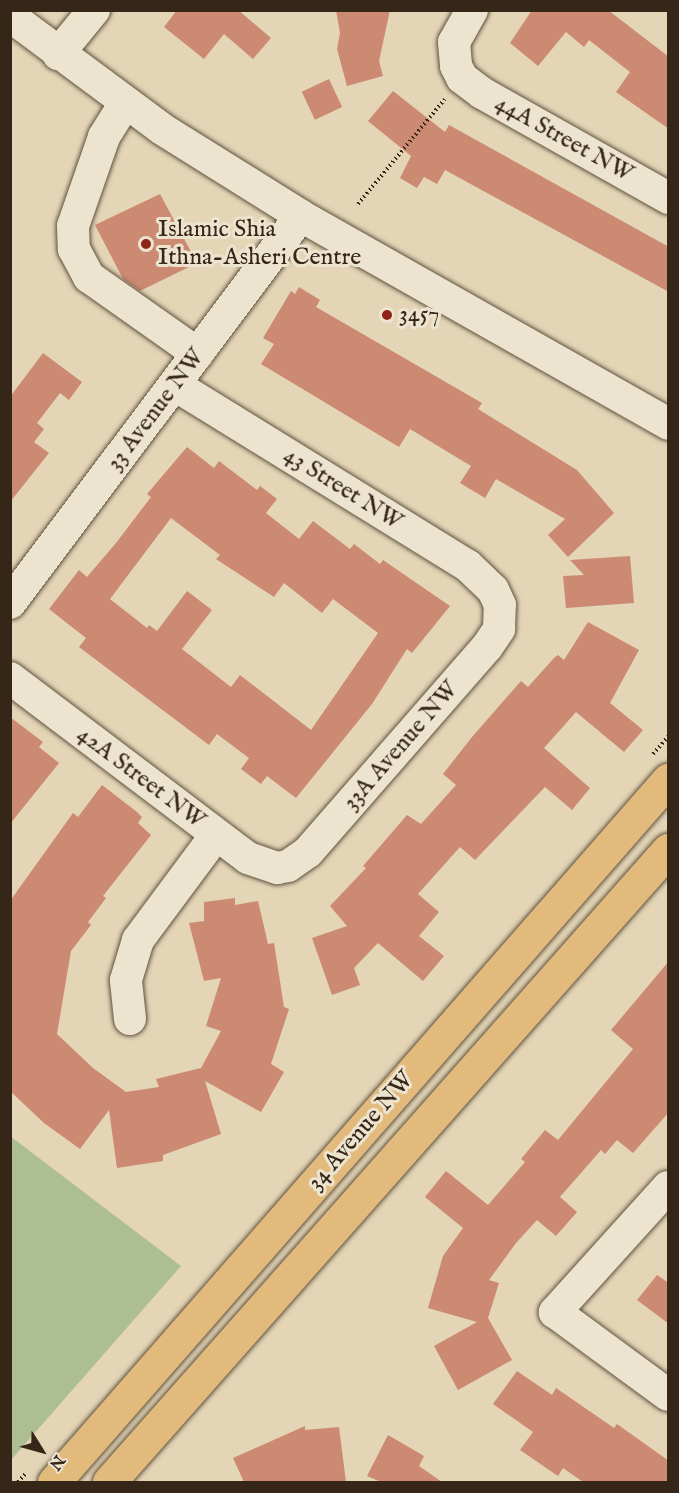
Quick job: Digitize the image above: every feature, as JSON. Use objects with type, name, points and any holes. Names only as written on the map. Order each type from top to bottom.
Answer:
[{"type":"main road","name":"34 Avenue NW","points":[[54,1482],[669,780]]},
{"type":"main road","name":"34 Avenue NW","points":[[109,1482],[669,850]]},
{"type":"street","points":[[58,54],[94,10]]},
{"type":"street","points":[[462,78],[456,66],[454,42],[472,10]]},
{"type":"street","points":[[10,16],[125,103],[302,216],[669,424]]},
{"type":"street","name":"44A Street NW","points":[[462,78],[482,93],[669,198]]},
{"type":"street","points":[[125,103],[104,138],[74,226],[75,249],[89,277],[198,354]]},
{"type":"street","name":"33 Avenue NW","points":[[10,603],[302,216]]},
{"type":"street","name":"43 Street NW","points":[[175,385],[468,566],[493,590],[500,605]]},
{"type":"street","name":"33A Avenue NW","points":[[277,868],[288,866],[308,852],[487,647],[499,629],[500,605]]},
{"type":"street","name":"42A Street NW","points":[[10,678],[248,858],[277,868]]},
{"type":"street","points":[[130,1019],[126,980],[138,940],[216,835]]},
{"type":"street","points":[[669,1187],[555,1312],[669,1395]]},
{"type":"path","points":[[358,204],[462,78]]},
{"type":"green space","points":[[10,1136],[181,1266],[11,1460],[10,1460]]},
{"type":"building","points":[[177,10],[238,10],[271,38],[253,59],[224,34],[204,59],[164,27]]},
{"type":"building","points":[[336,10],[390,10],[379,61],[383,76],[347,86],[337,49],[340,33]]},
{"type":"building","points":[[532,10],[608,10],[669,57],[669,129],[616,92],[630,72],[589,40],[584,47],[566,32],[538,66],[510,43]]},
{"type":"building","points":[[329,79],[342,107],[315,120],[302,92]]},
{"type":"building","points":[[393,91],[445,132],[449,125],[669,247],[669,292],[445,170],[437,184],[424,177],[417,188],[400,178],[411,156],[368,121]]},
{"type":"building","name":"Islamic Shia Ithna-Asheri Centre","points":[[160,194],[197,263],[140,291],[123,279],[95,225]]},
{"type":"building","points":[[299,287],[320,300],[316,307],[482,403],[478,409],[577,470],[614,513],[568,557],[548,535],[565,519],[496,479],[485,498],[460,483],[471,466],[410,429],[399,447],[261,364],[274,344],[263,338],[291,291],[295,294]]},
{"type":"building","points":[[43,353],[82,382],[69,400],[60,393],[37,423],[44,429],[34,442],[49,453],[10,502],[10,397]]},
{"type":"building","points":[[187,447],[214,468],[219,461],[257,490],[260,486],[277,499],[266,513],[299,539],[313,521],[350,549],[354,544],[380,564],[383,560],[450,606],[412,653],[407,649],[372,704],[296,798],[267,776],[261,784],[241,769],[249,758],[217,734],[209,745],[79,647],[86,638],[49,609],[79,570],[87,577],[116,543],[151,497],[147,494]],"holes":[[[171,518],[220,555],[216,559],[274,597],[284,583],[322,613],[333,599],[378,633],[311,730],[240,675],[231,687],[182,649],[212,610],[187,591],[157,631],[149,625],[147,628],[110,599]]]},
{"type":"building","points":[[630,556],[634,603],[566,608],[563,576],[584,575],[570,560]]},
{"type":"building","points":[[588,622],[639,650],[610,703],[643,730],[624,752],[576,712],[544,748],[590,788],[572,810],[545,787],[475,860],[460,847],[418,894],[439,912],[419,936],[444,956],[423,981],[378,943],[354,968],[360,985],[332,995],[312,938],[347,926],[330,906],[366,868],[363,866],[407,815],[421,824],[456,785],[443,774],[472,737],[521,681],[528,687],[558,655],[564,660]]},
{"type":"building","points":[[10,717],[43,742],[39,747],[59,763],[10,824]]},
{"type":"building","points":[[102,785],[142,817],[138,823],[151,835],[103,896],[106,898],[88,922],[91,925],[71,951],[57,1034],[93,1068],[126,1092],[159,1087],[156,1079],[201,1068],[221,1031],[206,1026],[221,978],[204,981],[189,923],[204,921],[204,902],[235,898],[235,905],[258,901],[268,944],[274,943],[284,1007],[289,1009],[271,1064],[284,1072],[261,1112],[205,1081],[221,1134],[163,1155],[163,1161],[117,1168],[109,1110],[80,1149],[44,1123],[10,1091],[10,901],[73,813],[78,817]]},
{"type":"building","points":[[669,961],[669,1112],[633,1153],[617,1140],[605,1154],[601,1150],[560,1197],[577,1212],[556,1236],[537,1220],[516,1243],[489,1280],[499,1283],[488,1318],[512,1360],[458,1390],[434,1346],[477,1322],[428,1308],[443,1256],[463,1228],[425,1197],[446,1171],[488,1205],[525,1162],[521,1159],[545,1130],[558,1140],[633,1049],[611,1030]]},
{"type":"building","points":[[657,1275],[669,1283],[669,1324],[637,1300]]},
{"type":"building","points":[[517,1371],[552,1395],[556,1388],[614,1428],[617,1424],[669,1461],[669,1482],[583,1482],[563,1468],[558,1476],[520,1450],[533,1432],[493,1404]]},
{"type":"building","points":[[305,1426],[305,1430],[339,1427],[346,1482],[244,1482],[233,1458]]},
{"type":"building","points":[[388,1435],[424,1456],[419,1466],[442,1482],[381,1482],[367,1476]]},
{"type":"place","name":"Islamic Shia Ithna-Asheri Centre","points":[[146,244]]},
{"type":"place","name":"3457","points":[[387,315]]}]
